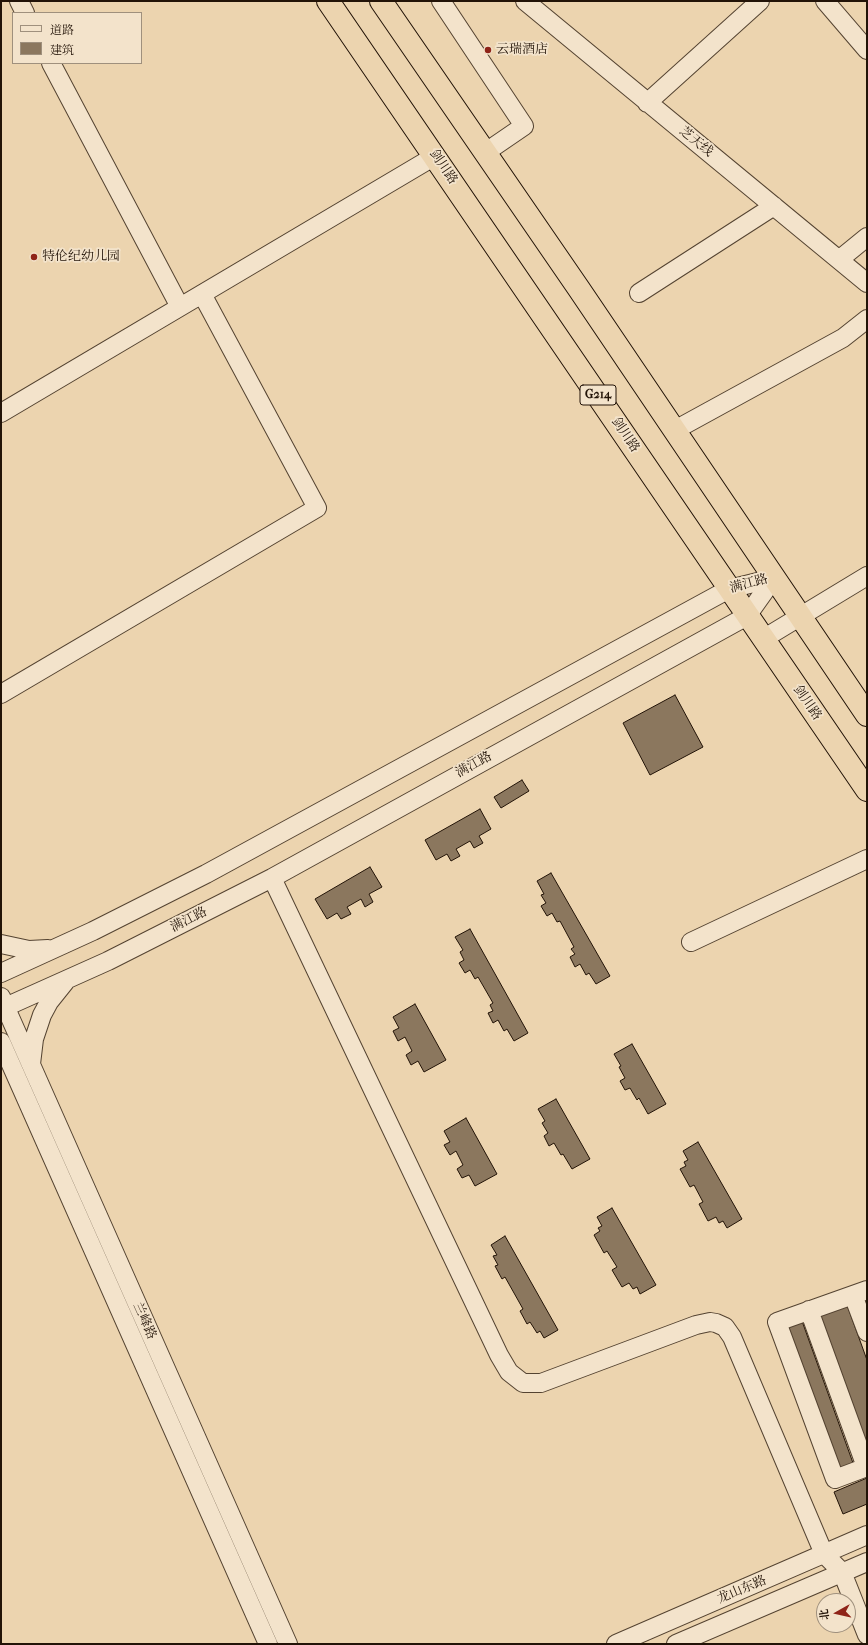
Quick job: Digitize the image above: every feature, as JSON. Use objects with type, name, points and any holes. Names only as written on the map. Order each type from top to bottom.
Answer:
[{"type":"highway","name":"剑川路","points":[[328,1],[867,790]]},
{"type":"highway","points":[[381,1],[486,152],[867,715]]},
{"type":"street","points":[[19,1],[24,12]]},
{"type":"street","points":[[441,1],[524,126],[486,152]]},
{"type":"street","name":"芝天线","points":[[525,1],[647,103],[840,259],[867,283]]},
{"type":"street","points":[[647,103],[760,1]]},
{"type":"street","points":[[825,1],[867,50]]},
{"type":"street","points":[[52,64],[180,307]]},
{"type":"street","points":[[1,413],[435,156]]},
{"type":"street","points":[[639,292],[774,206]]},
{"type":"street","points":[[840,259],[867,237]]},
{"type":"street","points":[[1,694],[317,508],[202,294]]},
{"type":"street","points":[[675,430],[844,338],[867,319]]},
{"type":"street","points":[[763,639],[867,576]]},
{"type":"street","name":"满江路","points":[[1,973],[131,913],[253,849],[729,589],[774,578]]},
{"type":"street","name":"满江路","points":[[2,1004],[68,979],[272,878],[747,616],[774,578]]},
{"type":"street","points":[[691,942],[867,859]]},
{"type":"street","points":[[272,878],[492,1341],[509,1372],[517,1380],[523,1383],[541,1383],[696,1325],[710,1322],[721,1324],[732,1337],[824,1554],[842,1572],[867,1635]]},
{"type":"street","points":[[1,944],[28,950],[57,948]]},
{"type":"street","points":[[31,1065],[34,1039],[42,1015],[58,990],[68,979]]},
{"type":"street","name":"兰峰路","points":[[2,1004],[31,1065],[288,1644]]},
{"type":"street","name":"兰峰路","points":[[1,1042],[8,1066],[268,1644]]},
{"type":"street","points":[[809,1310],[866,1467],[836,1479],[777,1322],[809,1310],[860,1292],[867,1332]]},
{"type":"street","name":"龙山东路","points":[[616,1644],[867,1536]]},
{"type":"street","name":"龙山东路","points":[[676,1644],[867,1562]]},
{"type":"building","points":[[675,695],[703,747],[650,775],[623,723]]},
{"type":"building","points":[[522,780],[529,791],[501,808],[494,797]]},
{"type":"building","points":[[480,809],[491,829],[479,836],[483,843],[474,848],[470,841],[456,849],[460,856],[451,861],[447,854],[436,860],[425,840]]},
{"type":"building","points":[[370,867],[382,887],[369,894],[373,902],[365,907],[361,899],[347,907],[351,914],[341,919],[337,913],[327,919],[315,899]]},
{"type":"building","points":[[551,873],[610,976],[596,984],[589,973],[586,975],[580,964],[575,967],[570,957],[575,954],[571,949],[574,947],[560,921],[557,922],[552,913],[547,916],[541,906],[546,903],[541,895],[544,894],[537,881]]},
{"type":"building","points":[[470,929],[528,1033],[514,1041],[507,1029],[504,1031],[498,1020],[493,1023],[488,1013],[493,1011],[490,1005],[493,1003],[478,977],[475,979],[470,970],[465,973],[459,963],[464,960],[460,952],[463,950],[455,937]]},
{"type":"building","points":[[415,1004],[446,1060],[424,1072],[418,1061],[411,1065],[406,1055],[412,1051],[405,1037],[398,1041],[393,1031],[399,1028],[393,1017]]},
{"type":"building","points":[[632,1044],[666,1104],[648,1114],[639,1098],[637,1100],[630,1088],[625,1090],[620,1081],[625,1078],[619,1067],[621,1066],[614,1054]]},
{"type":"building","points":[[556,1099],[590,1159],[572,1169],[554,1143],[549,1146],[544,1136],[548,1133],[542,1123],[545,1121],[538,1109]]},
{"type":"building","points":[[466,1118],[497,1174],[475,1186],[469,1175],[462,1178],[457,1169],[463,1165],[456,1151],[450,1155],[444,1145],[450,1142],[444,1131]]},
{"type":"building","points":[[698,1142],[742,1219],[727,1228],[723,1221],[719,1223],[716,1217],[708,1221],[699,1204],[703,1202],[694,1185],[690,1187],[680,1169],[686,1166],[684,1162],[688,1160],[683,1151]]},
{"type":"building","points":[[612,1208],[656,1285],[640,1294],[637,1287],[633,1289],[629,1283],[622,1287],[612,1270],[617,1267],[607,1251],[604,1253],[594,1235],[600,1231],[598,1228],[602,1226],[597,1217]]},
{"type":"building","points":[[505,1236],[558,1330],[544,1338],[540,1331],[537,1333],[530,1322],[527,1324],[520,1311],[523,1309],[505,1277],[502,1279],[495,1266],[498,1265],[493,1256],[497,1255],[491,1245]]},
{"type":"building","points":[[846,1302],[867,1360],[867,1438],[864,1439],[818,1313]]},
{"type":"building","points":[[802,1321],[853,1463],[836,1470],[784,1328]]},
{"type":"building","points":[[867,1478],[867,1504],[843,1514],[834,1492]]},
{"type":"place","name":"云瑞酒店","points":[[488,50]]},
{"type":"place","name":"特伦纪幼儿园","points":[[34,257]]}]
